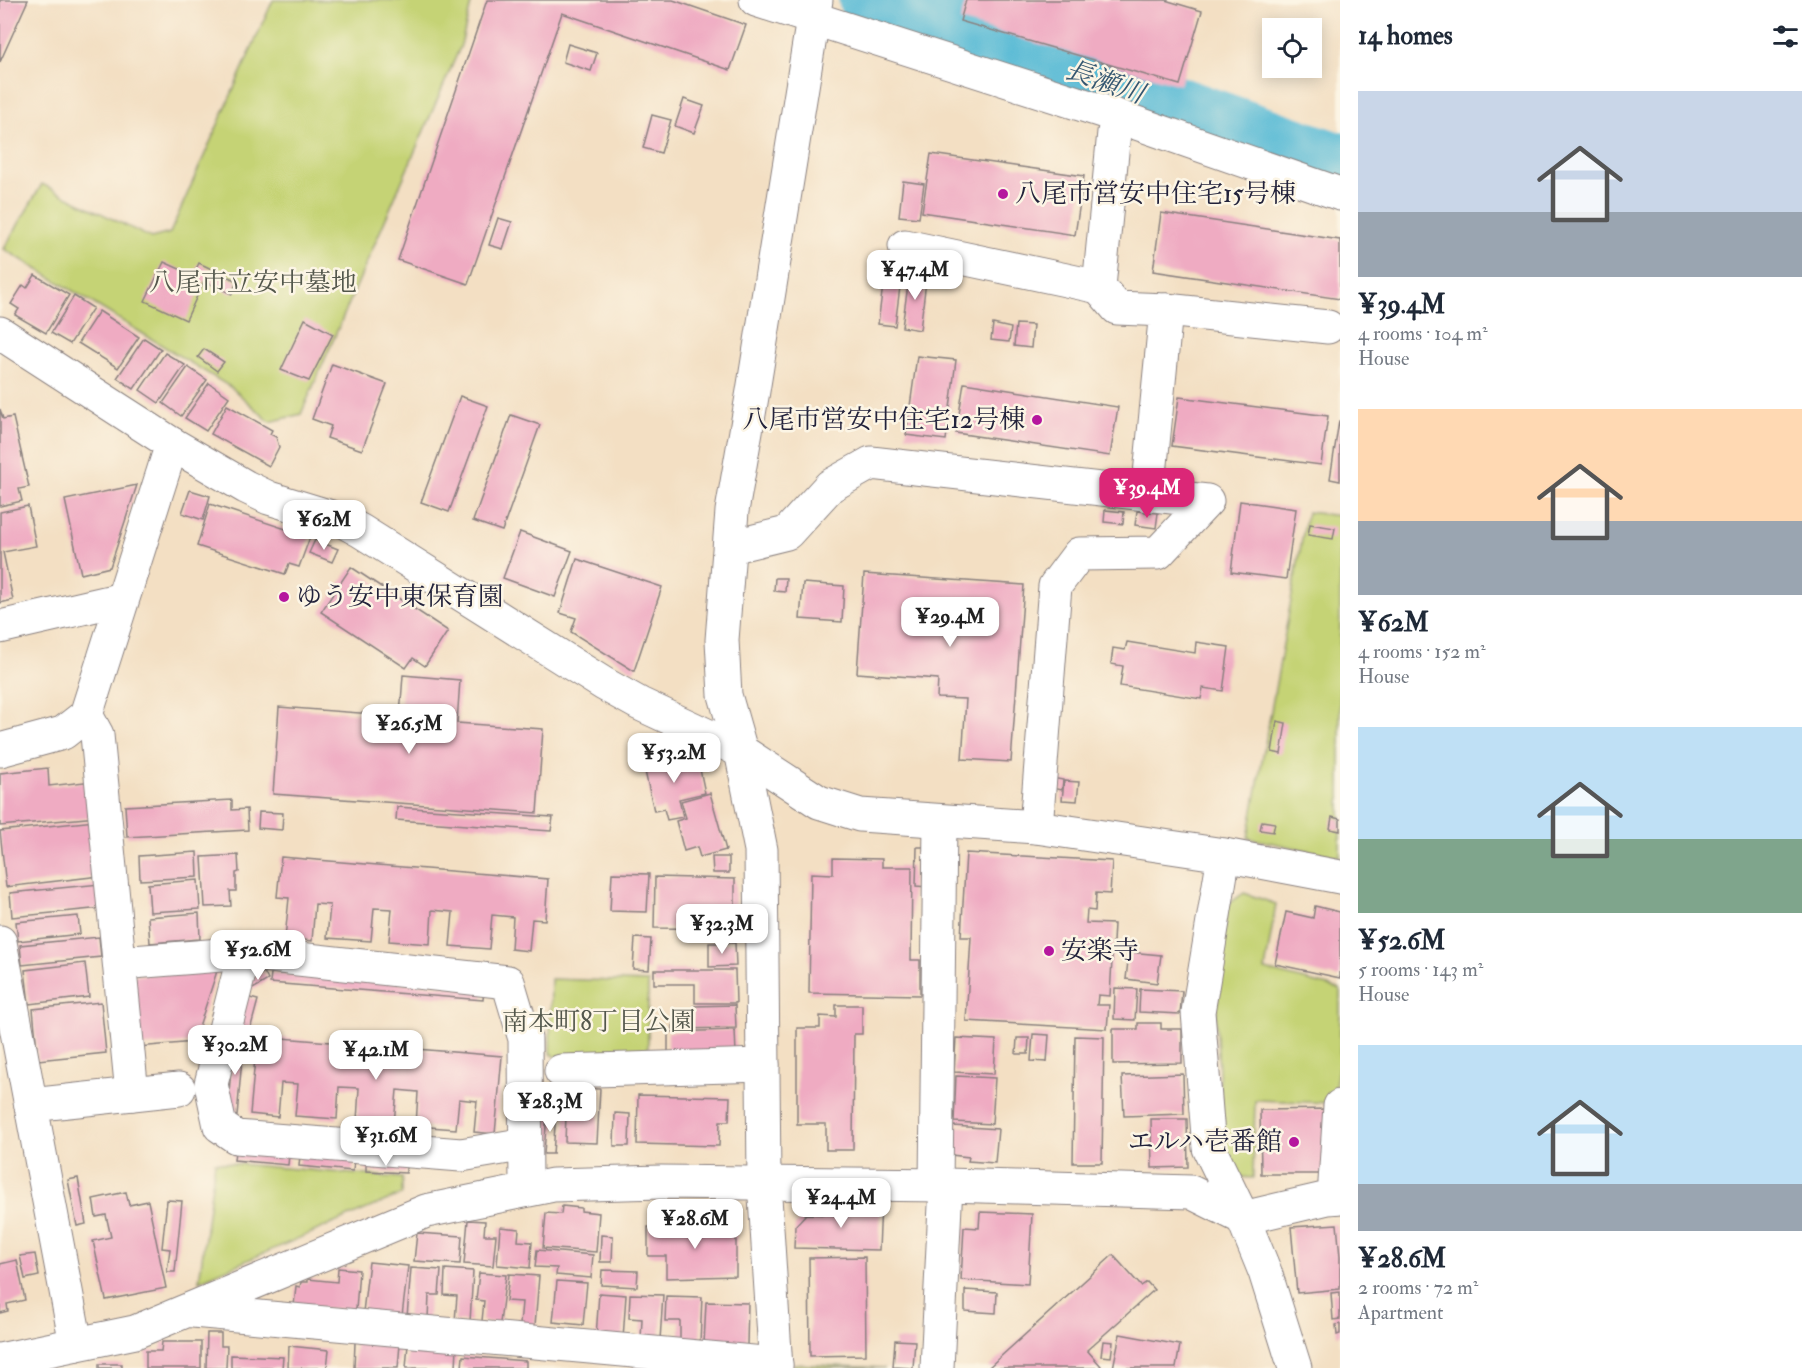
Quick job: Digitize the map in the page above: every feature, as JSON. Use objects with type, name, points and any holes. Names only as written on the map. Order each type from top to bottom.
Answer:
[{"type":"street","points":[[756,0],[814,9],[1340,194]]},
{"type":"street","points":[[189,1311],[549,1356],[776,1366],[764,1182],[761,850],[741,751],[725,695],[722,640],[732,511],[814,9]]},
{"type":"street","points":[[1099,287],[1114,132]]},
{"type":"street","points":[[905,246],[1099,287],[1117,308],[1166,310],[1328,327]]},
{"type":"street","points":[[1148,495],[1166,310]]},
{"type":"street","points":[[0,333],[172,444],[254,491],[269,498],[341,520],[613,689],[639,704],[741,751],[819,802],[860,815],[1036,826],[1224,855],[1340,877]]},
{"type":"street","points":[[0,750],[63,733],[86,715],[172,444]]},
{"type":"street","points":[[729,547],[787,533],[830,486],[872,463],[1208,501],[1158,553],[1079,554],[1055,586],[1036,826]]},
{"type":"street","points":[[0,627],[122,599]]},
{"type":"street","points":[[86,715],[97,735],[132,1094]]},
{"type":"street","points":[[937,1368],[941,1185],[940,821]]},
{"type":"street","points":[[1224,855],[1198,1012],[1209,1148],[1266,1272],[1295,1368]]},
{"type":"street","points":[[0,942],[76,1344]]},
{"type":"street","points":[[526,1144],[462,1155],[236,1137],[220,1126],[211,1083],[242,962],[253,954],[508,981],[525,1039],[526,1144],[526,1190]]},
{"type":"street","points":[[120,963],[221,955]]},
{"type":"street","points":[[561,1071],[763,1065]]},
{"type":"street","points":[[31,1105],[179,1089]]},
{"type":"street","points":[[0,1360],[45,1359],[76,1344],[135,1332],[426,1211],[553,1185],[764,1182],[1191,1192],[1243,1218],[1338,1197],[1335,1182],[1340,1106]]},
{"type":"green space","name":"八尾市立安中墓地","points":[[273,0],[472,0],[461,45],[301,414],[270,422],[232,388],[4,249],[42,184],[151,238],[170,233]]},
{"type":"green space","points":[[1307,512],[1340,516],[1340,857],[1248,838]]},
{"type":"green space","points":[[1244,893],[1276,904],[1265,970],[1340,989],[1340,1059],[1332,1103],[1255,1100],[1253,1178],[1239,1177],[1224,1162],[1216,1019],[1227,905]]},
{"type":"green space","name":"南本町8丁目公園","points":[[551,979],[648,982],[648,1061],[568,1064],[550,1053]]},
{"type":"green space","points":[[215,1162],[402,1178],[402,1194],[199,1281]]},
{"type":"green space","points":[[794,1364],[884,1368],[794,1368]]},
{"type":"building","points":[[0,0],[28,0],[0,62]]},
{"type":"building","points":[[487,0],[673,0],[746,25],[730,70],[562,13],[468,284],[398,260]]},
{"type":"building","points":[[966,0],[1165,0],[1202,11],[1180,85],[960,21]]},
{"type":"building","points":[[568,44],[597,53],[591,71],[563,62]]},
{"type":"building","points":[[684,99],[704,106],[694,133],[675,126]]},
{"type":"building","points":[[652,115],[671,120],[661,153],[643,148]]},
{"type":"building","name":"八尾市営安中住宅15号棟","points":[[931,154],[1084,176],[1075,235],[922,212]]},
{"type":"building","points":[[903,181],[924,184],[919,218],[899,216]]},
{"type":"building","points":[[1161,213],[1340,240],[1340,299],[1153,271]]},
{"type":"building","points":[[498,218],[512,222],[503,249],[489,245]]},
{"type":"building","points":[[164,262],[193,275],[199,263],[237,281],[232,294],[204,281],[186,320],[145,301]]},
{"type":"building","points":[[885,269],[902,271],[895,326],[878,324]]},
{"type":"building","points":[[910,271],[927,273],[920,330],[902,327]]},
{"type":"building","points":[[35,275],[69,295],[46,333],[15,315],[19,309],[11,304],[23,285],[27,288]]},
{"type":"building","points":[[74,296],[93,308],[70,344],[51,333]]},
{"type":"building","points":[[99,311],[139,337],[118,368],[78,343]]},
{"type":"building","points":[[305,319],[333,334],[309,381],[281,370]]},
{"type":"building","points":[[993,324],[1011,328],[1009,342],[991,340]]},
{"type":"building","points":[[1016,324],[1033,325],[1031,348],[1014,346]]},
{"type":"building","points":[[144,338],[161,349],[134,389],[117,378]]},
{"type":"building","points":[[204,349],[224,362],[217,371],[198,357]]},
{"type":"building","points":[[165,353],[185,365],[159,403],[140,390]]},
{"type":"building","points":[[917,356],[956,360],[946,440],[906,435]]},
{"type":"building","points":[[332,364],[387,384],[362,450],[327,438],[331,426],[312,419]]},
{"type":"building","points":[[188,367],[207,380],[181,416],[163,403]]},
{"type":"building","points":[[209,383],[229,397],[206,431],[185,418]]},
{"type":"building","name":"八尾市営安中住宅12号棟","points":[[964,383],[1118,407],[1110,456],[956,433]]},
{"type":"building","points":[[460,396],[488,406],[449,512],[421,502]]},
{"type":"building","points":[[1179,397],[1328,416],[1321,465],[1172,446]]},
{"type":"building","points":[[227,405],[272,430],[270,434],[276,437],[279,447],[269,466],[211,434]]},
{"type":"building","points":[[0,409],[3,419],[13,417],[29,487],[19,489],[22,501],[0,506]]},
{"type":"building","points":[[511,415],[540,425],[502,531],[473,521]]},
{"type":"building","points":[[1340,421],[1340,481],[1330,479]]},
{"type":"building","points":[[137,485],[110,567],[81,574],[65,500]]},
{"type":"building","points":[[190,490],[210,496],[203,520],[182,513]]},
{"type":"building","points":[[1240,501],[1296,509],[1286,579],[1231,572]]},
{"type":"building","points":[[210,504],[310,537],[299,567],[289,564],[285,574],[197,546]]},
{"type":"building","points":[[28,506],[36,546],[3,552],[13,600],[0,603],[0,512]]},
{"type":"building","points":[[1105,510],[1124,512],[1123,524],[1104,522]]},
{"type":"building","points":[[1137,511],[1158,513],[1156,528],[1135,525]]},
{"type":"building","points":[[1310,524],[1335,528],[1333,539],[1308,535]]},
{"type":"building","points":[[520,532],[572,551],[555,597],[503,578]]},
{"type":"building","points":[[315,540],[338,549],[332,562],[309,553]]},
{"type":"building","points":[[577,559],[662,587],[634,671],[571,632],[576,618],[560,613]]},
{"type":"building","points":[[351,567],[448,631],[425,666],[413,658],[406,668],[321,612]]},
{"type":"building","points":[[864,574],[1024,585],[1011,762],[962,759],[966,699],[937,698],[938,679],[857,673]]},
{"type":"building","points":[[775,578],[786,578],[785,592],[774,591]]},
{"type":"building","points":[[803,583],[844,586],[842,622],[800,619]]},
{"type":"building","points":[[1127,642],[1195,653],[1196,642],[1229,647],[1223,691],[1203,688],[1201,699],[1120,686],[1123,666],[1111,664],[1113,648],[1125,650]]},
{"type":"building","points":[[403,675],[460,680],[457,723],[543,729],[537,813],[273,794],[279,707],[400,716]]},
{"type":"building","points":[[1277,721],[1286,723],[1281,754],[1272,752]]},
{"type":"building","points":[[697,755],[705,793],[679,799],[683,817],[667,820],[664,809],[654,811],[644,767]]},
{"type":"building","points":[[48,768],[49,786],[93,781],[97,817],[0,826],[0,773]]},
{"type":"building","points":[[1052,778],[1063,780],[1062,790],[1050,788]]},
{"type":"building","points":[[1064,781],[1079,782],[1077,801],[1062,800]]},
{"type":"building","points":[[710,793],[726,850],[700,857],[697,847],[684,851],[676,821],[686,818],[681,801]]},
{"type":"building","points":[[232,800],[232,810],[247,809],[248,830],[127,837],[125,806]]},
{"type":"building","points":[[397,807],[553,817],[551,831],[396,820]]},
{"type":"building","points":[[259,812],[283,813],[282,830],[258,828]]},
{"type":"building","points":[[1332,817],[1340,819],[1340,831],[1330,829]]},
{"type":"building","points":[[95,821],[100,876],[6,887],[0,831]]},
{"type":"building","points":[[1262,821],[1275,823],[1273,832],[1260,830]]},
{"type":"building","points":[[917,847],[928,847],[928,887],[916,886]]},
{"type":"building","points":[[197,852],[198,877],[140,880],[139,856]]},
{"type":"building","points":[[966,853],[1112,861],[1110,894],[1096,893],[1095,911],[1087,910],[1086,923],[1114,924],[1110,996],[1098,995],[1097,1005],[1109,1005],[1107,1029],[966,1021],[971,937],[961,937]]},
{"type":"building","points":[[238,855],[239,872],[236,873],[236,891],[230,891],[231,906],[205,907],[202,857]]},
{"type":"building","points":[[281,857],[548,879],[545,920],[532,919],[529,951],[511,949],[513,917],[492,915],[489,949],[450,946],[453,912],[432,910],[430,944],[389,941],[392,909],[374,908],[371,941],[327,938],[330,905],[315,904],[312,941],[285,938],[289,898],[277,897]]},
{"type":"building","points":[[712,857],[729,857],[729,873],[713,873]]},
{"type":"building","points":[[833,858],[882,859],[882,867],[912,867],[911,960],[920,960],[920,995],[809,993],[811,873],[833,874]]},
{"type":"building","points":[[612,873],[649,874],[647,912],[610,911]]},
{"type":"building","points":[[655,877],[735,879],[735,929],[654,928]]},
{"type":"building","points":[[198,880],[200,909],[150,912],[148,884]]},
{"type":"building","points":[[100,884],[102,908],[12,917],[10,893]]},
{"type":"building","points":[[1315,906],[1340,912],[1340,978],[1275,964],[1286,912],[1313,918]]},
{"type":"building","points":[[199,913],[200,939],[150,943],[148,917]]},
{"type":"building","points":[[78,916],[80,934],[18,941],[16,922]]},
{"type":"building","points":[[99,937],[101,957],[22,965],[20,945]]},
{"type":"building","points":[[635,938],[651,939],[649,970],[633,969]]},
{"type":"building","points":[[709,943],[735,943],[736,966],[709,967]]},
{"type":"building","points":[[1129,952],[1161,955],[1157,983],[1126,979]]},
{"type":"building","points":[[85,963],[89,997],[29,1004],[25,970]]},
{"type":"building","points":[[218,968],[194,1042],[138,1047],[132,976]]},
{"type":"building","points":[[654,970],[735,970],[736,1003],[695,1003],[695,984],[654,984]]},
{"type":"building","points":[[264,972],[268,980],[253,989],[249,981]]},
{"type":"building","points":[[271,973],[484,989],[483,1000],[270,983]]},
{"type":"building","points":[[1115,988],[1137,989],[1135,1020],[1114,1019]]},
{"type":"building","points":[[1140,989],[1182,991],[1180,1014],[1139,1012]]},
{"type":"building","points":[[246,997],[258,1000],[250,1030],[238,1027]]},
{"type":"building","points":[[101,1002],[106,1053],[38,1060],[33,1009]]},
{"type":"building","points":[[735,1005],[736,1028],[673,1029],[673,1020],[693,1019],[693,1006]]},
{"type":"building","points":[[836,1005],[862,1005],[862,1034],[854,1034],[853,1150],[826,1150],[826,1124],[797,1124],[797,1028],[820,1028],[820,1016],[836,1017]]},
{"type":"building","points":[[1138,1023],[1161,1023],[1161,1029],[1182,1029],[1182,1063],[1113,1064],[1113,1029],[1138,1029]]},
{"type":"building","points":[[735,1030],[736,1054],[668,1054],[668,1032]]},
{"type":"building","points":[[1033,1034],[1049,1035],[1047,1062],[1031,1061]]},
{"type":"building","points":[[234,1035],[244,1036],[237,1116],[227,1116]]},
{"type":"building","points":[[257,1036],[502,1056],[495,1134],[474,1132],[477,1101],[459,1099],[456,1129],[416,1126],[418,1092],[397,1090],[394,1124],[357,1121],[359,1088],[339,1087],[337,1119],[295,1116],[298,1084],[281,1083],[278,1117],[250,1114]]},
{"type":"building","points":[[1075,1036],[1104,1037],[1102,1163],[1073,1163]]},
{"type":"building","points":[[956,1038],[996,1040],[994,1074],[954,1072]]},
{"type":"building","points":[[1017,1038],[1029,1038],[1028,1054],[1016,1054]]},
{"type":"building","points":[[1183,1074],[1184,1114],[1124,1116],[1122,1076]]},
{"type":"building","points":[[956,1076],[995,1078],[992,1124],[954,1122]]},
{"type":"building","points":[[567,1088],[600,1089],[597,1143],[565,1142]]},
{"type":"building","points":[[638,1095],[730,1097],[729,1121],[720,1121],[719,1146],[637,1144]]},
{"type":"building","name":"エルハ壱番館","points":[[1328,1109],[1328,1174],[1261,1174],[1260,1110]]},
{"type":"building","points":[[547,1111],[556,1112],[553,1154],[544,1154]]},
{"type":"building","points":[[615,1113],[630,1114],[629,1146],[614,1146]]},
{"type":"building","points":[[1151,1119],[1187,1119],[1188,1167],[1152,1168]]},
{"type":"building","points":[[953,1126],[998,1129],[995,1163],[968,1161],[969,1157],[951,1155]]},
{"type":"building","points":[[235,1151],[289,1155],[288,1165],[234,1160]]},
{"type":"building","points":[[300,1155],[354,1160],[353,1171],[299,1166]]},
{"type":"building","points":[[366,1161],[406,1164],[406,1173],[366,1171]]},
{"type":"building","points":[[78,1178],[86,1224],[77,1226],[68,1180]]},
{"type":"building","points":[[126,1192],[129,1205],[148,1201],[166,1288],[106,1300],[93,1241],[111,1237],[106,1215],[96,1217],[93,1199]]},
{"type":"building","points":[[167,1200],[182,1201],[175,1272],[167,1272],[170,1249],[162,1248]]},
{"type":"building","points":[[836,1203],[881,1204],[879,1250],[794,1248],[795,1226],[806,1214],[836,1215]]},
{"type":"building","points":[[562,1206],[599,1213],[596,1252],[543,1248],[546,1213],[561,1214]]},
{"type":"building","points":[[980,1212],[1032,1214],[1028,1284],[961,1280],[964,1227],[979,1228]]},
{"type":"building","points":[[468,1220],[485,1221],[484,1235],[496,1235],[493,1266],[464,1264]]},
{"type":"building","points":[[1337,1224],[1340,1289],[1297,1293],[1291,1227]]},
{"type":"building","points":[[736,1226],[736,1276],[666,1278],[666,1256],[648,1256],[648,1227]]},
{"type":"building","points":[[500,1227],[519,1229],[518,1241],[532,1242],[530,1268],[497,1265]]},
{"type":"building","points":[[417,1233],[462,1236],[460,1264],[414,1261]]},
{"type":"building","points":[[601,1235],[613,1236],[612,1262],[600,1262]]},
{"type":"building","points":[[537,1250],[593,1255],[591,1278],[556,1275],[557,1268],[535,1267]]},
{"type":"building","points":[[35,1254],[39,1276],[25,1279],[20,1256]]},
{"type":"building","points":[[1113,1255],[1141,1286],[1147,1282],[1154,1290],[1087,1350],[1101,1366],[1099,1368],[988,1368]]},
{"type":"building","points":[[865,1257],[866,1355],[810,1356],[809,1258]]},
{"type":"building","points":[[17,1260],[25,1300],[7,1304],[8,1311],[0,1313],[0,1264]]},
{"type":"building","points":[[369,1262],[408,1266],[402,1316],[363,1312]]},
{"type":"building","points":[[338,1268],[359,1270],[356,1310],[294,1306],[296,1286],[300,1287],[301,1282],[308,1282],[308,1279],[337,1282]]},
{"type":"building","points":[[411,1268],[441,1270],[439,1295],[429,1295],[428,1319],[407,1317]]},
{"type":"building","points":[[445,1269],[473,1271],[470,1322],[455,1321],[457,1296],[444,1295]]},
{"type":"building","points":[[602,1270],[638,1271],[637,1287],[601,1285]]},
{"type":"building","points":[[479,1273],[506,1275],[500,1323],[482,1321],[484,1301],[476,1300]]},
{"type":"building","points":[[509,1274],[539,1276],[535,1326],[520,1325],[522,1302],[506,1301]]},
{"type":"building","points":[[557,1281],[587,1283],[583,1325],[553,1322]]},
{"type":"building","points":[[965,1290],[997,1292],[996,1313],[965,1311]]},
{"type":"building","points":[[1340,1292],[1340,1319],[1333,1320],[1331,1293]]},
{"type":"building","points":[[599,1293],[626,1295],[623,1339],[596,1337]]},
{"type":"building","points":[[630,1294],[663,1295],[660,1340],[641,1339],[642,1319],[629,1318]]},
{"type":"building","points":[[666,1296],[702,1297],[700,1343],[680,1342],[680,1321],[665,1321]]},
{"type":"building","points":[[706,1302],[748,1303],[747,1346],[704,1344]]},
{"type":"building","points":[[1340,1324],[1340,1334],[1337,1335],[1336,1325]]},
{"type":"building","points":[[207,1333],[221,1333],[221,1346],[227,1346],[226,1368],[206,1368]]},
{"type":"building","points":[[1120,1334],[1180,1345],[1176,1368],[1113,1368]]},
{"type":"building","points":[[895,1340],[915,1341],[913,1368],[893,1367]]},
{"type":"building","points":[[1103,1341],[1113,1342],[1111,1357],[1101,1356]]},
{"type":"building","points":[[162,1342],[201,1342],[201,1368],[146,1368],[146,1351],[161,1351]]},
{"type":"building","points":[[355,1342],[400,1344],[398,1368],[354,1368]]},
{"type":"building","points":[[408,1344],[457,1347],[456,1368],[406,1368]]},
{"type":"building","points":[[289,1346],[329,1350],[327,1368],[288,1368]]},
{"type":"building","points":[[231,1355],[283,1357],[282,1368],[231,1368]]},
{"type":"building","points":[[463,1356],[526,1361],[526,1368],[462,1368]]},
{"type":"building","points":[[99,1364],[122,1364],[122,1368],[99,1368]]},
{"type":"waterway","name":"長瀬川","points":[[870,0],[1340,165]]},
{"type":"place","name":"八尾市営安中住宅15号棟","points":[[1003,194]]},
{"type":"place","name":"八尾市営安中住宅12号棟","points":[[1037,420]]},
{"type":"place","name":"ゆう安中東保育園","points":[[284,597]]},
{"type":"place","name":"安楽寺","points":[[1049,951]]},
{"type":"place","name":"エルハ壱番館","points":[[1294,1142]]}]
